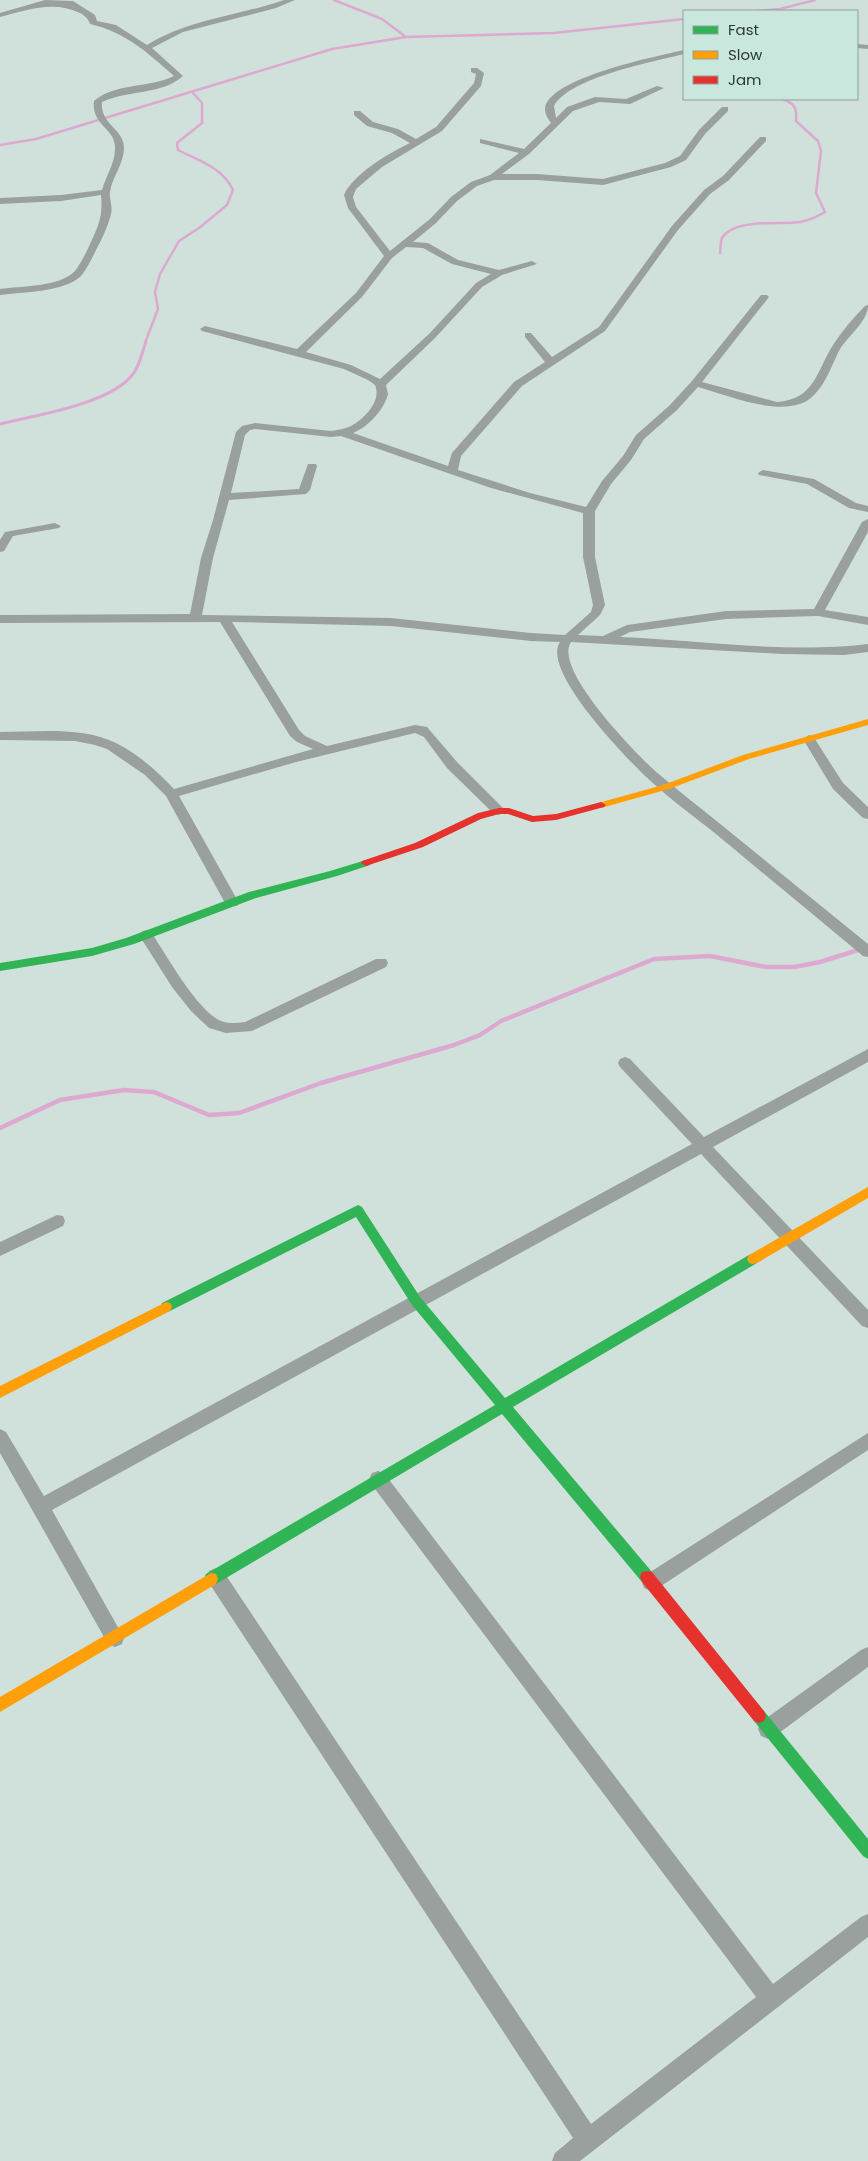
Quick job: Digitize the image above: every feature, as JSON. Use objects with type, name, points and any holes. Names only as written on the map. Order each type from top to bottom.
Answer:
[{"type":"street","points":[[147,48],[163,38],[191,26],[270,8],[291,0]]},
{"type":"street","points":[[0,15],[51,2],[70,3],[92,17],[93,22],[113,28],[147,48],[178,73],[179,76],[162,84],[110,96],[98,101],[96,110],[98,116],[119,142],[118,155],[105,192],[107,215],[77,275],[65,281],[45,286],[0,292]]},
{"type":"street","points":[[556,124],[551,117],[550,106],[552,101],[562,92],[598,75],[683,52]]},
{"type":"street","points":[[389,256],[352,208],[348,201],[350,192],[363,177],[444,125],[452,117],[459,104],[478,84],[480,73],[474,70]]},
{"type":"street","points":[[299,353],[359,295],[389,256],[433,221],[462,192],[474,184],[494,177],[526,152],[570,109],[598,99],[627,102],[660,88]]},
{"type":"street","points":[[494,177],[537,177],[603,182],[668,165],[683,158],[702,132],[725,109]]},
{"type":"street","points":[[357,113],[370,124],[395,131],[416,143]]},
{"type":"street","points":[[452,471],[456,455],[500,402],[518,384],[602,329],[675,228],[707,192],[726,178],[763,139]]},
{"type":"street","points":[[484,141],[526,152]]},
{"type":"street","points":[[0,201],[43,199],[105,192]]},
{"type":"street","points":[[403,244],[425,245],[455,262],[499,273]]},
{"type":"street","points":[[380,384],[433,335],[479,285],[499,273],[532,264]]},
{"type":"street","points":[[764,298],[673,408],[640,437],[627,458],[606,483],[588,512],[589,557],[599,605],[596,613],[568,638],[562,648],[562,658],[571,678],[608,729],[666,787],[786,883],[868,952]]},
{"type":"street","points":[[696,382],[777,404],[790,405],[800,402],[816,389],[840,341],[868,308]]},
{"type":"street","points":[[195,618],[207,558],[225,497],[240,434],[246,428],[255,426],[331,434],[342,433],[363,424],[381,400],[383,392],[380,384],[366,373],[299,353],[205,330]]},
{"type":"street","points":[[528,335],[551,362]]},
{"type":"street","points":[[342,433],[550,503],[588,512]]},
{"type":"street","points":[[225,497],[302,492],[305,490],[312,466]]},
{"type":"street","points":[[763,473],[810,481],[853,506],[868,509]]},
{"type":"street","points":[[818,612],[868,522]]},
{"type":"street","points":[[0,548],[9,534],[55,526]]},
{"type":"street","points":[[606,640],[627,629],[726,615],[818,612],[868,621]]},
{"type":"street","points":[[0,619],[195,618],[391,622],[531,637],[782,650],[844,651],[868,648]]},
{"type":"street","points":[[224,619],[294,733],[301,739],[325,750]]},
{"type":"street","points":[[0,967],[92,952],[146,935],[253,896],[333,874],[410,848],[478,816],[499,811],[509,811],[532,819],[544,820],[666,787],[746,757],[868,722]]},
{"type":"street","points":[[171,794],[325,750],[415,729],[423,730],[452,765],[499,811]]},
{"type":"street","points":[[0,736],[74,737],[97,741],[111,746],[150,772],[171,794],[232,903]]},
{"type":"street","points":[[809,739],[838,786],[868,815]]},
{"type":"street","points":[[146,935],[198,1010],[214,1024],[229,1029],[247,1027],[381,963]]},
{"type":"street","points":[[39,1508],[868,1055]]},
{"type":"street","points":[[625,1063],[701,1146],[868,1321]]},
{"type":"street","points":[[0,1705],[115,1638],[378,1479],[868,1192]]},
{"type":"street","points":[[0,1392],[358,1210],[416,1301],[505,1405],[651,1582],[768,1730],[868,1851]]},
{"type":"street","points":[[0,1249],[57,1221]]},
{"type":"street","points":[[0,1438],[115,1638]]},
{"type":"street","points":[[651,1582],[868,1441]]},
{"type":"street","points":[[378,1479],[770,1998]]},
{"type":"street","points":[[216,1577],[588,2140]]},
{"type":"street","points":[[768,1730],[868,1656]]},
{"type":"street","points":[[563,2161],[770,1998],[868,1924]]},
{"type":"waterway","points":[[334,0],[382,19],[406,37]]},
{"type":"waterway","points":[[768,10],[815,0]]},
{"type":"waterway","points":[[406,37],[554,33],[683,19]]},
{"type":"waterway","points":[[0,145],[36,139],[332,49],[406,37]]},
{"type":"waterway","points":[[145,343],[158,309],[155,292],[160,274],[179,241],[199,228],[227,205],[233,190],[216,170],[178,150],[177,143],[202,123],[202,103],[193,93]]},
{"type":"waterway","points":[[720,253],[722,238],[736,227],[800,222],[825,212],[816,193],[821,151],[818,141],[796,121],[794,107],[785,100]]},
{"type":"waterway","points":[[0,424],[72,407],[108,393],[133,374],[146,342]]},
{"type":"waterway","points":[[0,1128],[60,1100],[124,1090],[154,1092],[209,1115],[239,1113],[321,1083],[454,1045],[480,1035],[501,1021],[654,959],[710,956],[766,967],[794,967],[820,962],[868,947]]},
{"type":"traffic: fast","points":[[0,967],[92,952],[130,941],[253,895],[333,874],[366,863]]},
{"type":"traffic: fast","points":[[166,1307],[358,1210],[416,1301],[647,1577]]},
{"type":"traffic: fast","points":[[211,1579],[753,1259]]},
{"type":"traffic: fast","points":[[759,1716],[868,1851]]},
{"type":"traffic: slow","points":[[601,805],[666,787],[746,757],[868,722]]},
{"type":"traffic: slow","points":[[753,1259],[868,1192]]},
{"type":"traffic: slow","points":[[0,1392],[166,1307]]},
{"type":"traffic: slow","points":[[0,1705],[211,1579]]},
{"type":"traffic: jam","points":[[366,863],[419,845],[478,816],[499,811],[509,811],[532,819],[556,817],[601,805]]},
{"type":"traffic: jam","points":[[647,1577],[759,1716]]}]
